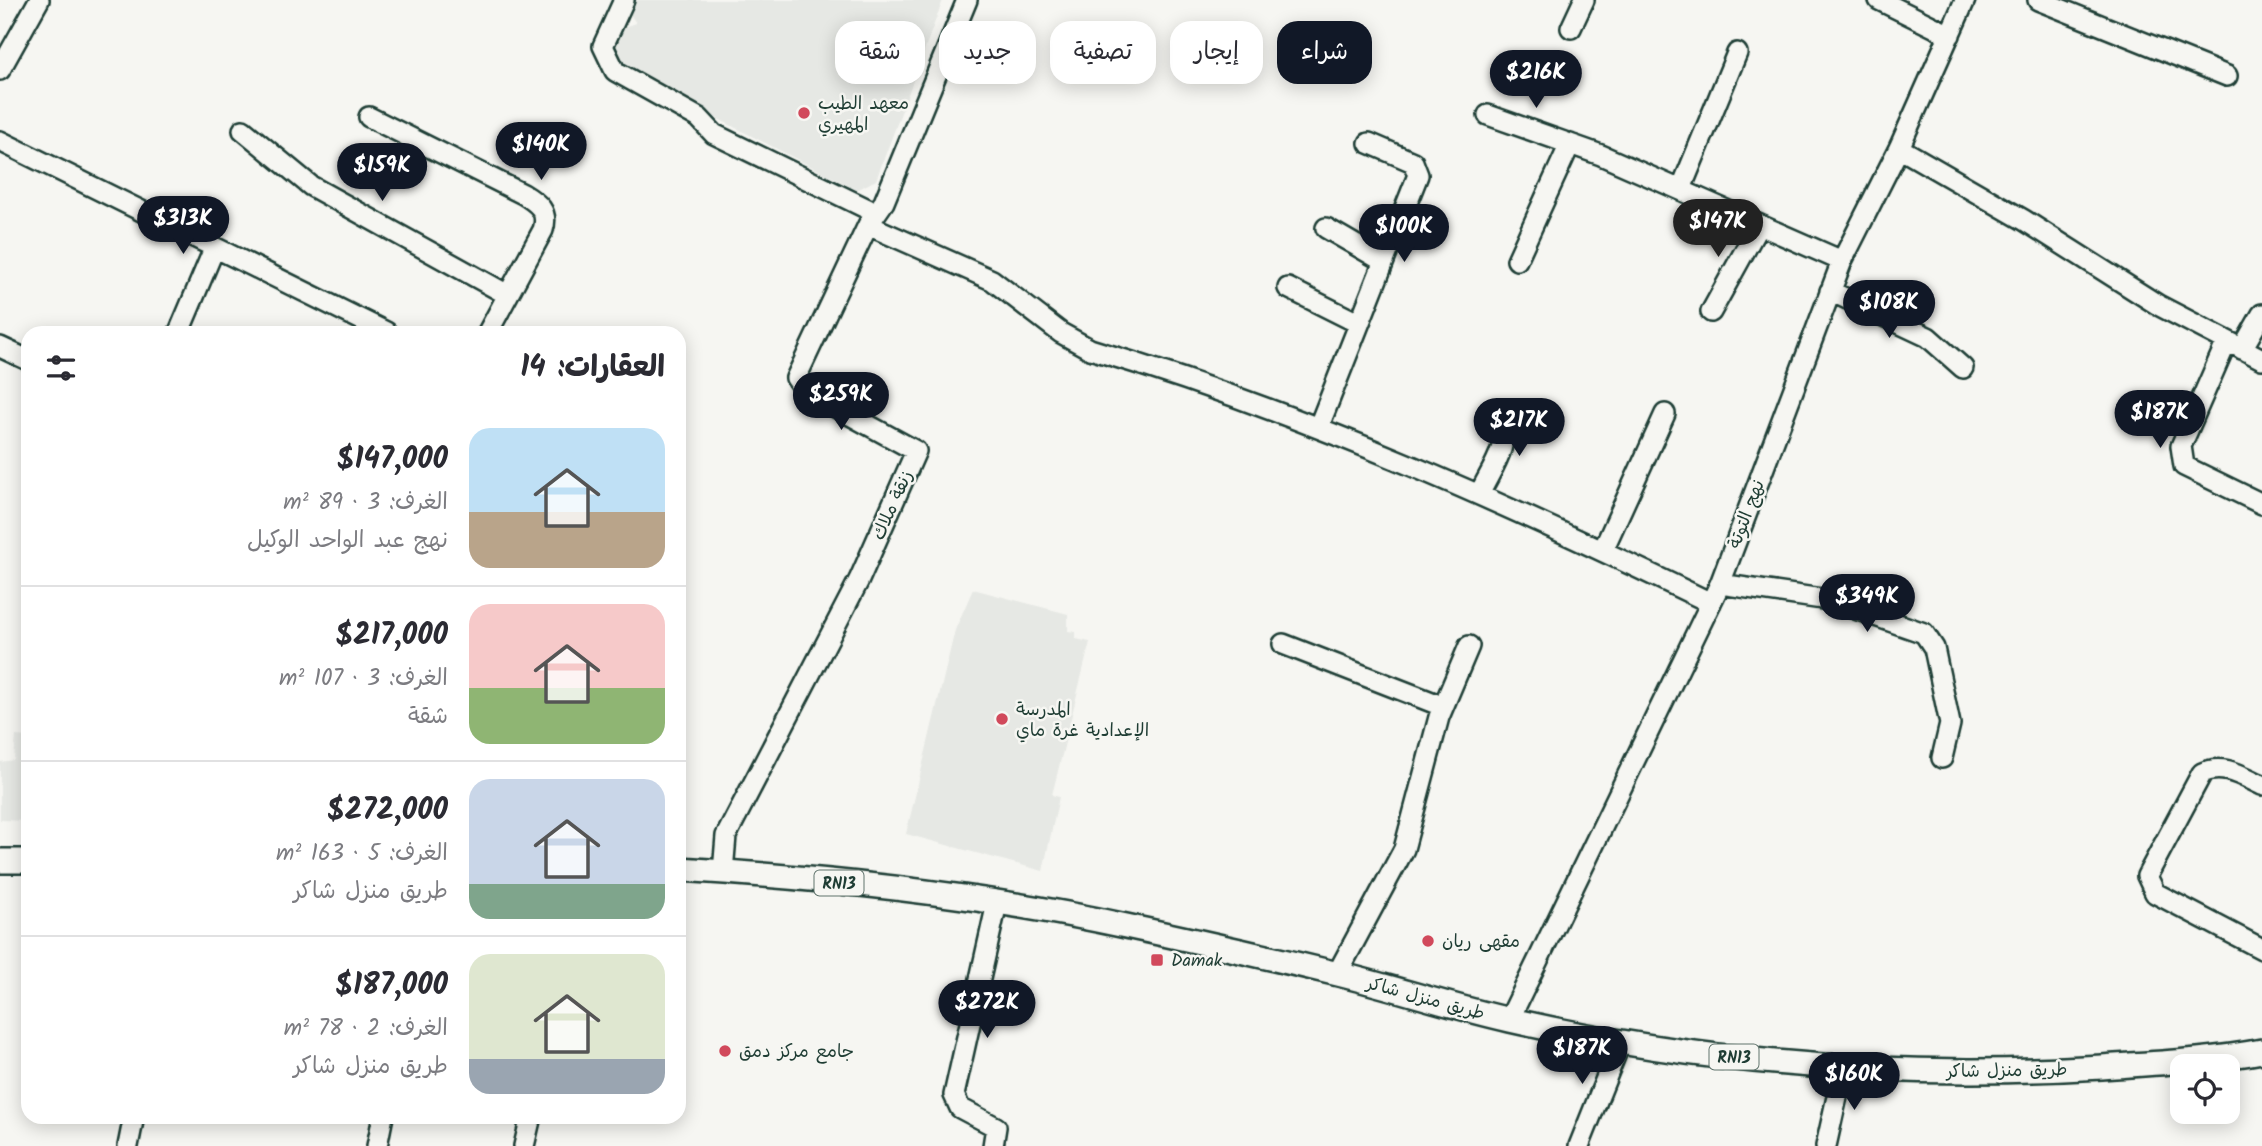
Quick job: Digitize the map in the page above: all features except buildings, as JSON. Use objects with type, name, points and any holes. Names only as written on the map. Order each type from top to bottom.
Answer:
[{"type":"main road","points":[[0,861],[21,861]]},
{"type":"main road","name":"طريق منزل شاكر","points":[[686,869],[879,887],[998,903],[1123,925],[1337,974],[1509,1020],[1621,1041],[1843,1070],[2008,1073],[2221,1059],[2262,1051]]},
{"type":"street","points":[[0,71],[8,41],[38,0]]},
{"type":"street","points":[[624,0],[603,46],[615,71],[699,118],[714,134],[872,219],[992,279],[1061,333],[1090,349],[1319,426],[1480,493],[1711,603]]},
{"type":"street","name":"زنقة ملاك","points":[[723,872],[726,836],[859,580],[916,450],[804,390],[796,379],[872,219],[884,202],[967,0]]},
{"type":"street","points":[[1571,28],[1584,0]]},
{"type":"street","points":[[1879,0],[1951,35]]},
{"type":"street","name":"نهج التوتة","points":[[1509,1020],[1720,584],[1842,261],[1899,148],[1965,0]]},
{"type":"street","points":[[2038,0],[2227,76]]},
{"type":"street","points":[[1681,190],[1737,53]]},
{"type":"street","points":[[1488,115],[1570,144],[1842,261]]},
{"type":"street","points":[[369,117],[523,194],[544,211],[542,230],[491,326]]},
{"type":"street","points":[[243,130],[310,186],[508,295]]},
{"type":"street","points":[[0,141],[374,326]]},
{"type":"street","points":[[1319,426],[1419,172],[1413,162],[1368,142]]},
{"type":"street","points":[[1517,260],[1570,144]]},
{"type":"street","points":[[1899,148],[2024,220],[2158,305],[2262,359]]},
{"type":"street","points":[[1711,312],[1759,225]]},
{"type":"street","points":[[1326,228],[1383,261]]},
{"type":"street","points":[[182,326],[214,249]]},
{"type":"street","points":[[1288,288],[1358,323]]},
{"type":"street","points":[[1830,291],[1928,337],[1963,368]]},
{"type":"street","points":[[2262,314],[2235,345],[2181,446],[2183,466],[2262,504]]},
{"type":"street","points":[[0,347],[21,357]]},
{"type":"street","points":[[1603,551],[1665,414]]},
{"type":"street","points":[[1480,493],[1504,442],[1505,431],[1501,418]]},
{"type":"street","points":[[1720,584],[1829,600],[1924,633],[1934,648],[1950,724],[1942,758]]},
{"type":"street","points":[[1283,644],[1443,706]]},
{"type":"street","points":[[1337,974],[1404,849],[1443,706],[1469,646]]},
{"type":"street","points":[[2262,785],[2226,769],[2211,768],[2202,773],[2147,876],[2155,892],[2262,949]]},
{"type":"street","points":[[993,1146],[996,1127],[960,1108],[954,1095],[998,903]]},
{"type":"street","points":[[1579,1146],[1621,1041]]},
{"type":"street","points":[[1826,1146],[1843,1070]]},
{"type":"street","points":[[128,1146],[132,1124]]},
{"type":"street","points":[[377,1146],[381,1124]]},
{"type":"street","points":[[524,1146],[529,1124]]},
{"type":"shaded area","name":"معهد الطيب المهيري","points":[[636,0],[943,0],[925,48],[925,21],[835,21],[835,84],[912,84],[876,180],[857,190],[623,70],[615,49],[625,27],[636,23],[630,14]]},
{"type":"shaded area","name":"المدرسة الإعدادية غرة ماي","points":[[973,589],[1068,614],[1068,631],[1076,632],[1076,639],[1090,642],[1052,795],[1059,797],[1043,871],[906,834],[955,630]]},
{"type":"shaded area","points":[[16,736],[21,736],[21,821],[0,820],[0,762],[14,760]]},
{"type":"place","name":"معهد الطيب المهيري","points":[[804,113]]},
{"type":"place","name":"المدرسة الإعدادية غرة ماي","points":[[1002,719]]},
{"type":"place","name":"مقهى ريان","points":[[1428,941]]},
{"type":"place","name":"Damak","points":[[1157,960]]},
{"type":"place","name":"جامع مركز دمق","points":[[725,1051]]}]
